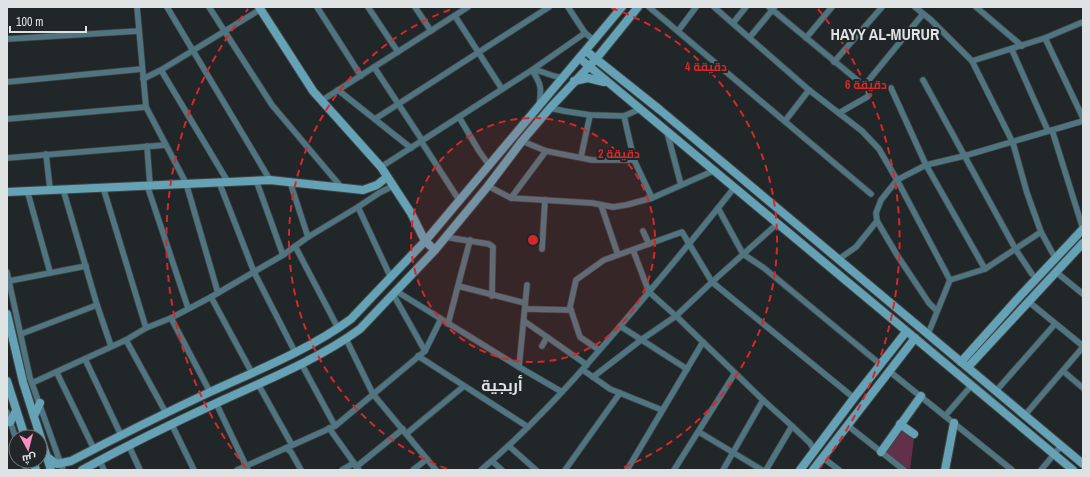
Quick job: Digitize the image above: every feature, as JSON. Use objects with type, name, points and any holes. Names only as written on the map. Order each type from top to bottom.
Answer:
[{"type":"main road","points":[[82,470],[216,403],[301,363],[346,339],[360,328],[435,250],[488,186],[522,141],[574,81],[596,59],[638,7]]},
{"type":"main road","points":[[260,8],[313,91],[381,167],[410,213],[425,241],[435,250]]},
{"type":"main road","points":[[48,458],[52,462],[62,467],[121,435],[295,352],[351,319],[425,241],[580,59],[619,9]]},
{"type":"main road","points":[[611,40],[605,51],[604,60],[612,72]]},
{"type":"main road","points":[[586,51],[839,259],[1083,464]]},
{"type":"main road","points":[[580,59],[906,332],[1074,470]]},
{"type":"main road","points":[[574,81],[588,78],[610,84]]},
{"type":"main road","points":[[626,98],[634,89]]},
{"type":"main road","points":[[7,192],[63,188],[256,180],[270,180],[363,190],[369,189],[387,177]]},
{"type":"main road","points":[[775,222],[781,219],[781,211]]},
{"type":"main road","points":[[793,237],[791,232],[792,229],[795,227],[801,228]]},
{"type":"main road","points":[[961,362],[1083,229]]},
{"type":"main road","points":[[968,367],[1083,243]]},
{"type":"main road","points":[[7,314],[23,382],[38,429]]},
{"type":"main road","points":[[800,470],[906,332]]},
{"type":"main road","points":[[813,470],[915,338]]},
{"type":"main road","points":[[22,429],[8,384],[23,382]]},
{"type":"main road","points":[[881,452],[921,396]]},
{"type":"main road","points":[[34,416],[40,403]]},
{"type":"main road","points":[[10,422],[16,411]]},
{"type":"main road","points":[[945,470],[954,423]]},
{"type":"main road","points":[[900,424],[914,434]]},
{"type":"main road","points":[[86,453],[92,465]]},
{"type":"main road","points":[[48,460],[51,470]]},
{"type":"street","points":[[137,7],[146,107],[186,183],[218,293]]},
{"type":"street","points":[[167,7],[270,180]]},
{"type":"street","points":[[209,7],[272,105],[342,188]]},
{"type":"street","points":[[317,7],[361,76]]},
{"type":"street","points":[[368,7],[398,52]]},
{"type":"street","points":[[415,7],[431,31]]},
{"type":"street","points":[[321,101],[468,7]]},
{"type":"street","points":[[375,119],[549,7]]},
{"type":"street","points":[[568,7],[585,33],[595,41]]},
{"type":"street","points":[[649,7],[871,194]]},
{"type":"street","points":[[678,31],[696,7]]},
{"type":"street","points":[[714,7],[809,90],[862,131],[879,149],[950,280]]},
{"type":"street","points":[[733,23],[746,7]]},
{"type":"street","points":[[806,38],[832,7]]},
{"type":"street","points":[[834,62],[882,7]]},
{"type":"street","points":[[915,7],[972,61],[1012,141],[1027,193],[1041,232],[1054,254]]},
{"type":"street","points":[[976,7],[1022,46]]},
{"type":"street","points":[[143,79],[161,70],[260,8]]},
{"type":"street","points":[[750,37],[772,8],[834,62],[868,89],[870,95],[839,113]]},
{"type":"street","points":[[864,86],[923,14]]},
{"type":"street","points":[[454,16],[502,89]]},
{"type":"street","points":[[972,61],[1012,50],[1083,23]]},
{"type":"street","points":[[7,39],[139,31]]},
{"type":"street","points":[[381,167],[532,70],[585,33]]},
{"type":"street","points":[[937,310],[929,303],[896,255],[877,221],[876,213],[882,200],[897,180],[926,165],[964,156],[1083,119],[1045,38]]},
{"type":"street","points":[[1012,50],[1050,130],[1083,229]]},
{"type":"street","points":[[374,67],[459,200]]},
{"type":"street","points":[[7,82],[142,69]]},
{"type":"street","points":[[161,70],[223,182],[254,272],[295,352]]},
{"type":"street","points":[[532,70],[541,70],[550,76],[564,77]]},
{"type":"street","points":[[532,70],[540,83],[541,94],[539,106]]},
{"type":"street","points":[[923,80],[1016,250],[1032,274]]},
{"type":"street","points":[[891,88],[926,165],[985,269]]},
{"type":"street","points":[[338,90],[411,148]]},
{"type":"street","points":[[785,121],[809,90]]},
{"type":"street","points":[[7,119],[146,107]]},
{"type":"street","points":[[550,108],[590,115],[624,116],[640,109]]},
{"type":"street","points":[[581,157],[590,115]]},
{"type":"street","points":[[624,116],[634,160],[652,198]]},
{"type":"street","points":[[459,117],[489,165]]},
{"type":"street","points":[[666,131],[681,186]]},
{"type":"street","points":[[522,141],[546,151],[592,160],[634,160]]},
{"type":"street","points":[[7,158],[166,145]]},
{"type":"street","points":[[147,146],[148,185],[188,308]]},
{"type":"street","points":[[511,198],[546,151]]},
{"type":"street","points":[[46,154],[50,189]]},
{"type":"street","points":[[488,186],[511,198],[601,204],[613,207],[652,198],[713,170]]},
{"type":"street","points":[[256,180],[283,255]]},
{"type":"street","points":[[290,182],[308,237]]},
{"type":"street","points":[[32,383],[57,373],[126,340],[146,328],[171,318],[211,297],[283,255],[308,237],[379,193],[393,186]]},
{"type":"street","points":[[103,187],[146,328]]},
{"type":"street","points":[[63,188],[97,305],[111,346]]},
{"type":"street","points":[[481,470],[509,446],[587,365],[734,188]]},
{"type":"street","points":[[27,190],[50,272]]},
{"type":"street","points":[[542,249],[545,200]]},
{"type":"street","points":[[601,204],[618,255]]},
{"type":"street","points":[[358,207],[391,278]]},
{"type":"street","points":[[718,208],[743,254],[764,268],[880,364]]},
{"type":"street","points":[[839,259],[856,247],[877,221]]},
{"type":"street","points":[[593,377],[641,340],[676,316],[775,222]]},
{"type":"street","points":[[643,231],[649,244]]},
{"type":"street","points":[[599,350],[580,337],[570,307],[576,280],[604,260],[682,232],[712,282],[854,398]]},
{"type":"street","points":[[928,334],[950,280],[985,269],[1016,250],[1041,232]]},
{"type":"street","points":[[445,237],[490,244],[493,247],[492,296]]},
{"type":"street","points":[[448,324],[470,240]]},
{"type":"street","points":[[295,246],[338,328]]},
{"type":"street","points":[[633,250],[649,292],[810,443],[814,450]]},
{"type":"street","points":[[9,281],[86,266]]},
{"type":"street","points":[[7,272],[32,383],[62,467]]},
{"type":"street","points":[[1056,272],[1083,294]]},
{"type":"street","points":[[518,367],[527,285]]},
{"type":"street","points":[[458,286],[525,306],[571,310]]},
{"type":"street","points":[[395,293],[562,392]]},
{"type":"street","points":[[395,293],[425,351]]},
{"type":"street","points":[[211,297],[252,373]]},
{"type":"street","points":[[1025,415],[1083,347],[1029,302]]},
{"type":"street","points":[[21,334],[97,305]]},
{"type":"street","points":[[171,318],[210,392]]},
{"type":"street","points":[[237,470],[247,468],[332,427],[425,351],[441,319]]},
{"type":"street","points":[[524,321],[587,365]]},
{"type":"street","points":[[996,391],[1055,324]]},
{"type":"street","points":[[620,326],[687,369]]},
{"type":"street","points":[[542,346],[547,338]]},
{"type":"street","points":[[346,339],[374,394],[436,470]]},
{"type":"street","points":[[126,340],[166,413]]},
{"type":"street","points":[[627,470],[703,342]]},
{"type":"street","points":[[418,356],[528,427]]},
{"type":"street","points":[[85,359],[121,435]]},
{"type":"street","points":[[301,363],[332,427],[356,466]]},
{"type":"street","points":[[582,370],[610,389],[662,410]]},
{"type":"street","points":[[889,371],[1012,470]]},
{"type":"street","points":[[1063,371],[1083,388]]},
{"type":"street","points":[[57,373],[94,449]]},
{"type":"street","points":[[674,470],[735,373]]},
{"type":"street","points":[[258,384],[301,470]]},
{"type":"street","points":[[342,470],[356,466],[404,432],[464,386]]},
{"type":"street","points":[[945,416],[971,386]]},
{"type":"street","points":[[565,470],[620,393]]},
{"type":"street","points":[[723,470],[763,400]]},
{"type":"street","points":[[216,403],[247,468]]},
{"type":"street","points":[[7,412],[12,429]]},
{"type":"street","points":[[172,425],[194,470]]},
{"type":"street","points":[[847,425],[904,470]]},
{"type":"street","points":[[766,470],[792,426]]},
{"type":"street","points":[[699,432],[762,470]]},
{"type":"street","points":[[129,446],[140,470]]},
{"type":"street","points":[[509,446],[536,470]]},
{"type":"street","points":[[1041,470],[1061,446]]},
{"type":"street","points":[[822,457],[839,470]]},
{"type":"street","points":[[412,470],[427,459]]},
{"type":"street","points":[[100,461],[104,470]]},
{"type":"street","points":[[492,461],[502,470]]},
{"type":"shaded area","points":[[901,428],[914,438],[910,470],[883,451]]},
{"type":"district","name":"HAYY AL-MURUR","points":[[885,34]]},
{"type":"district","name":"أربجية","points":[[502,385]]}]
